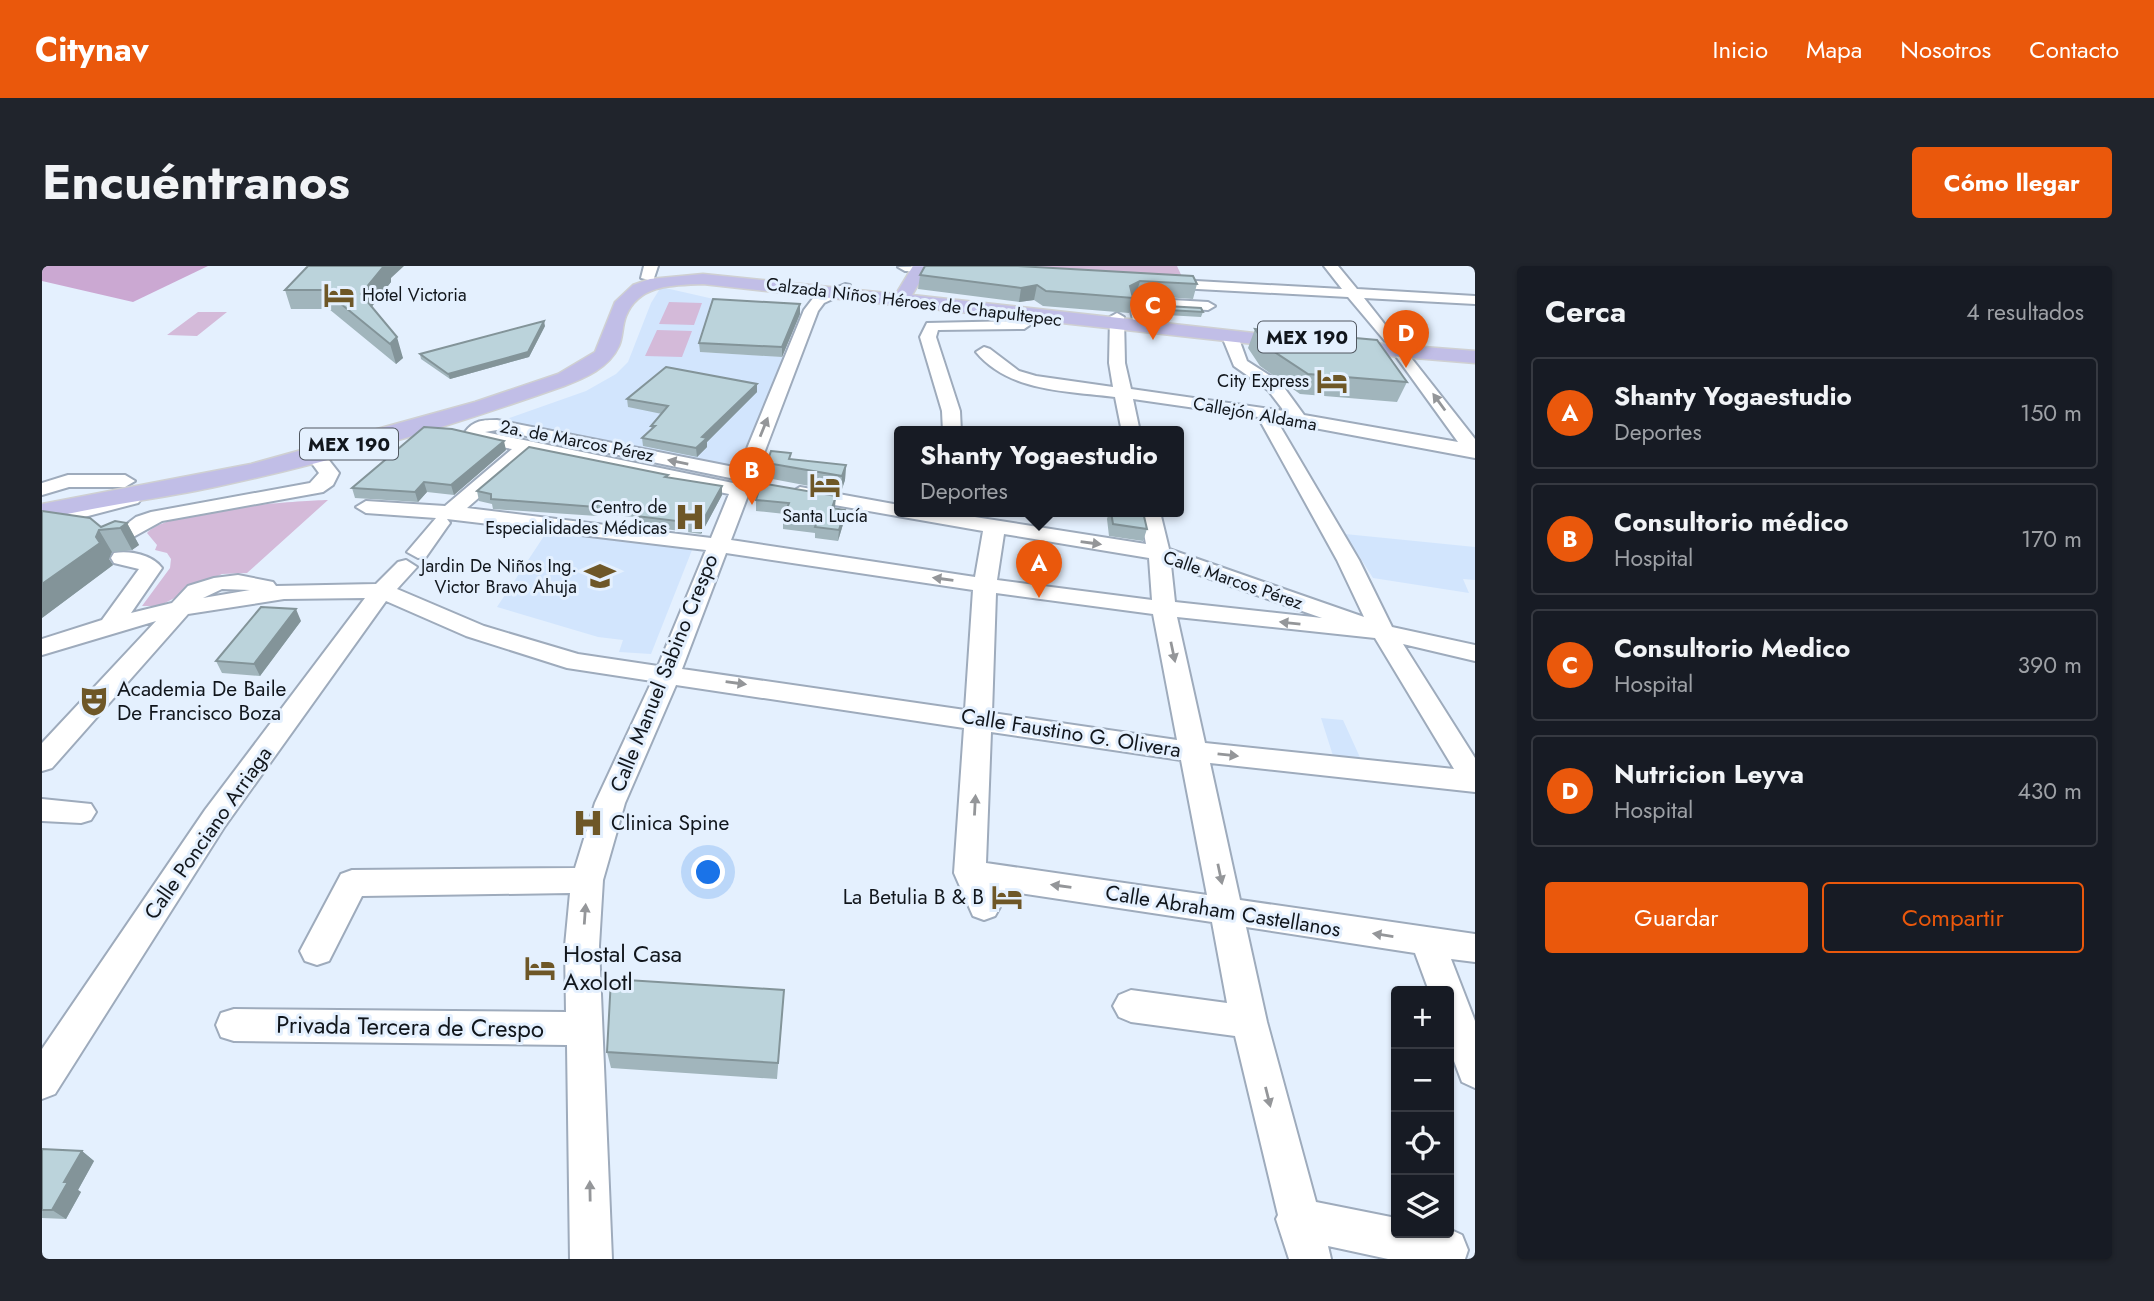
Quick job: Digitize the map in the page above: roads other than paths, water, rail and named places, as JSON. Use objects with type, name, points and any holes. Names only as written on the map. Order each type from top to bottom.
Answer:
[{"type":"main road","points":[[637,280],[718,272],[899,292],[913,267]]},
{"type":"main road","name":"Calzada Niños Héroes de Chapultepec","points":[[637,280],[708,275],[840,290],[899,292],[1225,334],[1475,347]]},
{"type":"main road","name":"MEX 190","points":[[43,502],[104,498],[174,488],[314,454],[504,401],[581,372],[607,349],[623,300],[637,280]]},
{"type":"main road","name":"Calzada Niños Héroes de Chapultepec","points":[[899,292],[1036,316],[1116,322],[1140,320],[1225,334]]},
{"type":"main road","name":"Calzada Niños Héroes de Chapultepec","points":[[1394,344],[1475,357]]},
{"type":"main road","name":"MEX 190","points":[[43,502],[125,481],[263,456],[470,401],[542,377],[568,365],[586,349]]},
{"type":"street","points":[[1331,266],[1475,451]]},
{"type":"street","points":[[913,267],[962,271]]},
{"type":"street","points":[[1140,281],[1475,300]]},
{"type":"street","points":[[1195,285],[1240,363],[1274,386],[1300,422]]},
{"type":"street","name":"Calle Manuel Sabino Crespo","points":[[591,1259],[582,946],[587,880],[610,803],[668,673],[717,545],[755,485],[811,310],[819,300],[840,290]]},
{"type":"street","points":[[1140,320],[1136,302],[1208,306]]},
{"type":"street","points":[[952,426],[951,411],[928,337],[932,326],[1024,325],[1036,316]]},
{"type":"street","points":[[1116,322],[1117,363],[1130,426]]},
{"type":"street","name":"Callejón Aldama","points":[[984,352],[1013,374],[1034,381],[1264,413],[1300,422],[1475,451]]},
{"type":"street","points":[[1264,413],[1348,560],[1383,632],[1475,781]]},
{"type":"street","name":"2a. de Marcos Pérez","points":[[621,458],[526,446],[478,436],[474,430],[482,425],[497,425],[621,458],[755,485]]},
{"type":"street","points":[[428,430],[474,430]]},
{"type":"street","name":"Calle Ponciano Arriaga","points":[[42,1081],[215,818],[382,590],[413,558],[446,517],[526,446]]},
{"type":"street","points":[[110,625],[151,568],[118,550],[137,525],[164,514],[316,488],[326,481],[329,473],[314,454]]},
{"type":"street","points":[[43,502],[68,481],[125,481]]},
{"type":"street","name":"Calle Marcos Pérez","points":[[755,485],[894,511]]},
{"type":"street","points":[[366,507],[717,545],[1164,610],[1383,632]]},
{"type":"street","name":"Calle Marcos Pérez","points":[[956,517],[994,529],[1159,554],[1383,632],[1475,653]]},
{"type":"street","points":[[1151,517],[1159,554],[1164,610],[1249,1022],[1297,1219],[1310,1259]]},
{"type":"street","points":[[984,907],[970,873],[985,585],[994,529]]},
{"type":"street","points":[[42,646],[110,625],[180,608],[284,592],[382,590]]},
{"type":"street","name":"Calle Faustino G. Olivera","points":[[382,590],[475,631],[576,662],[668,673],[1194,752],[1475,781]]},
{"type":"street","points":[[42,761],[180,608]]},
{"type":"street","points":[[42,810],[81,812]]},
{"type":"street","name":"Calle Abraham Castellanos","points":[[970,873],[1475,948]]},
{"type":"street","points":[[317,951],[352,883],[587,880]]},
{"type":"street","points":[[1428,942],[1444,986]]},
{"type":"street","points":[[1131,1006],[1249,1022]]},
{"type":"street","points":[[1454,1013],[1475,1070]]},
{"type":"street","name":"Privada Tercera de Crespo","points":[[234,1025],[586,1029]]},
{"type":"street","points":[[1297,1219],[1447,1250]]},
{"type":"place","name":"Hotel Victoria","points":[[339,295]]},
{"type":"place","name":"Consultorio Medico","points":[[1153,340]]},
{"type":"place","name":"Nutricion Leyva","points":[[1406,368]]},
{"type":"place","name":"City Express","points":[[1332,381]]},
{"type":"place","name":"Santa Lucía","points":[[825,485]]},
{"type":"place","name":"Consultorio médico","points":[[752,505]]},
{"type":"place","name":"Centro de Especialidades Médicas","points":[[690,517]]},
{"type":"place","name":"Jardin De Niños Ing. Victor Bravo Ahuja","points":[[600,576]]},
{"type":"place","name":"Shanty Yogaestudio","points":[[1039,598]]},
{"type":"place","name":"Academia De Baile De Francisco Boza","points":[[94,701]]},
{"type":"place","name":"Clinica Spine","points":[[588,823]]},
{"type":"place","name":"La Betulia B & B","points":[[1007,897]]},
{"type":"place","name":"Hostal Casa Axolotl","points":[[540,968]]}]
